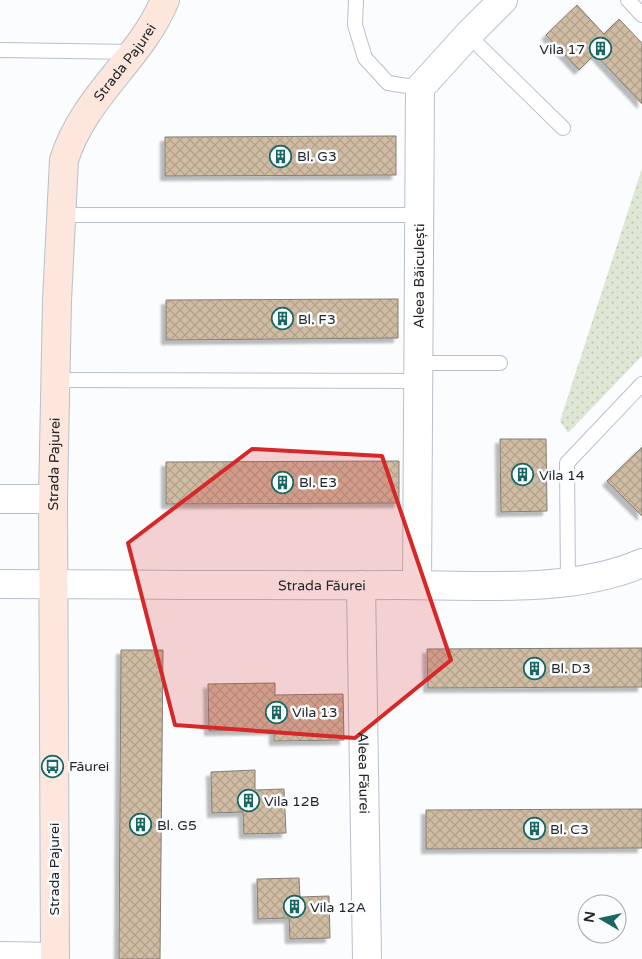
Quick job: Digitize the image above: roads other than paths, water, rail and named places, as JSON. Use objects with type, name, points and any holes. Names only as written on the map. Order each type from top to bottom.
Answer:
[{"type":"street","name":"Strada Pajurei","points":[[55,958],[53,500],[60,215],[64,160],[71,138],[93,101],[133,52],[153,23],[165,0]]},
{"type":"street","points":[[420,88],[503,0]]},
{"type":"street","name":"Aleea Băiculești","points":[[418,585],[420,88]]},
{"type":"street","points":[[0,499],[53,500]]},
{"type":"street","name":"Strada Făurei","points":[[0,584],[418,585],[568,582],[597,577],[642,563]]},
{"type":"street","name":"Aleea Făurei","points":[[361,585],[367,959]]},
{"type":"street","points":[[0,956],[55,958]]},
{"type":"lane","points":[[356,0],[355,25],[365,58],[388,83],[420,88]]},
{"type":"lane","points":[[628,0],[642,15]]},
{"type":"lane","points":[[468,35],[563,128]]},
{"type":"lane","points":[[0,50],[133,52]]},
{"type":"lane","points":[[60,215],[420,215]]},
{"type":"lane","points":[[55,380],[419,372],[500,363]]},
{"type":"lane","points":[[568,582],[567,463],[642,384]]},
{"type":"place","name":"Vila 17","points":[[601,49]]},
{"type":"place","name":"Bl. G3","points":[[281,156]]},
{"type":"place","name":"Bl. F3","points":[[282,319]]},
{"type":"place","name":"Vila 14","points":[[523,475]]},
{"type":"place","name":"Bl. E3","points":[[283,482]]},
{"type":"place","name":"Bl. D3","points":[[535,668]]},
{"type":"place","name":"Vila 13","points":[[276,712]]},
{"type":"place","name":"Făurei","points":[[53,766]]},
{"type":"place","name":"Vila 12B","points":[[248,801]]},
{"type":"place","name":"Bl. G5","points":[[141,825]]},
{"type":"place","name":"Bl. C3","points":[[534,829]]},
{"type":"place","name":"Vila 12A","points":[[294,907]]}]
